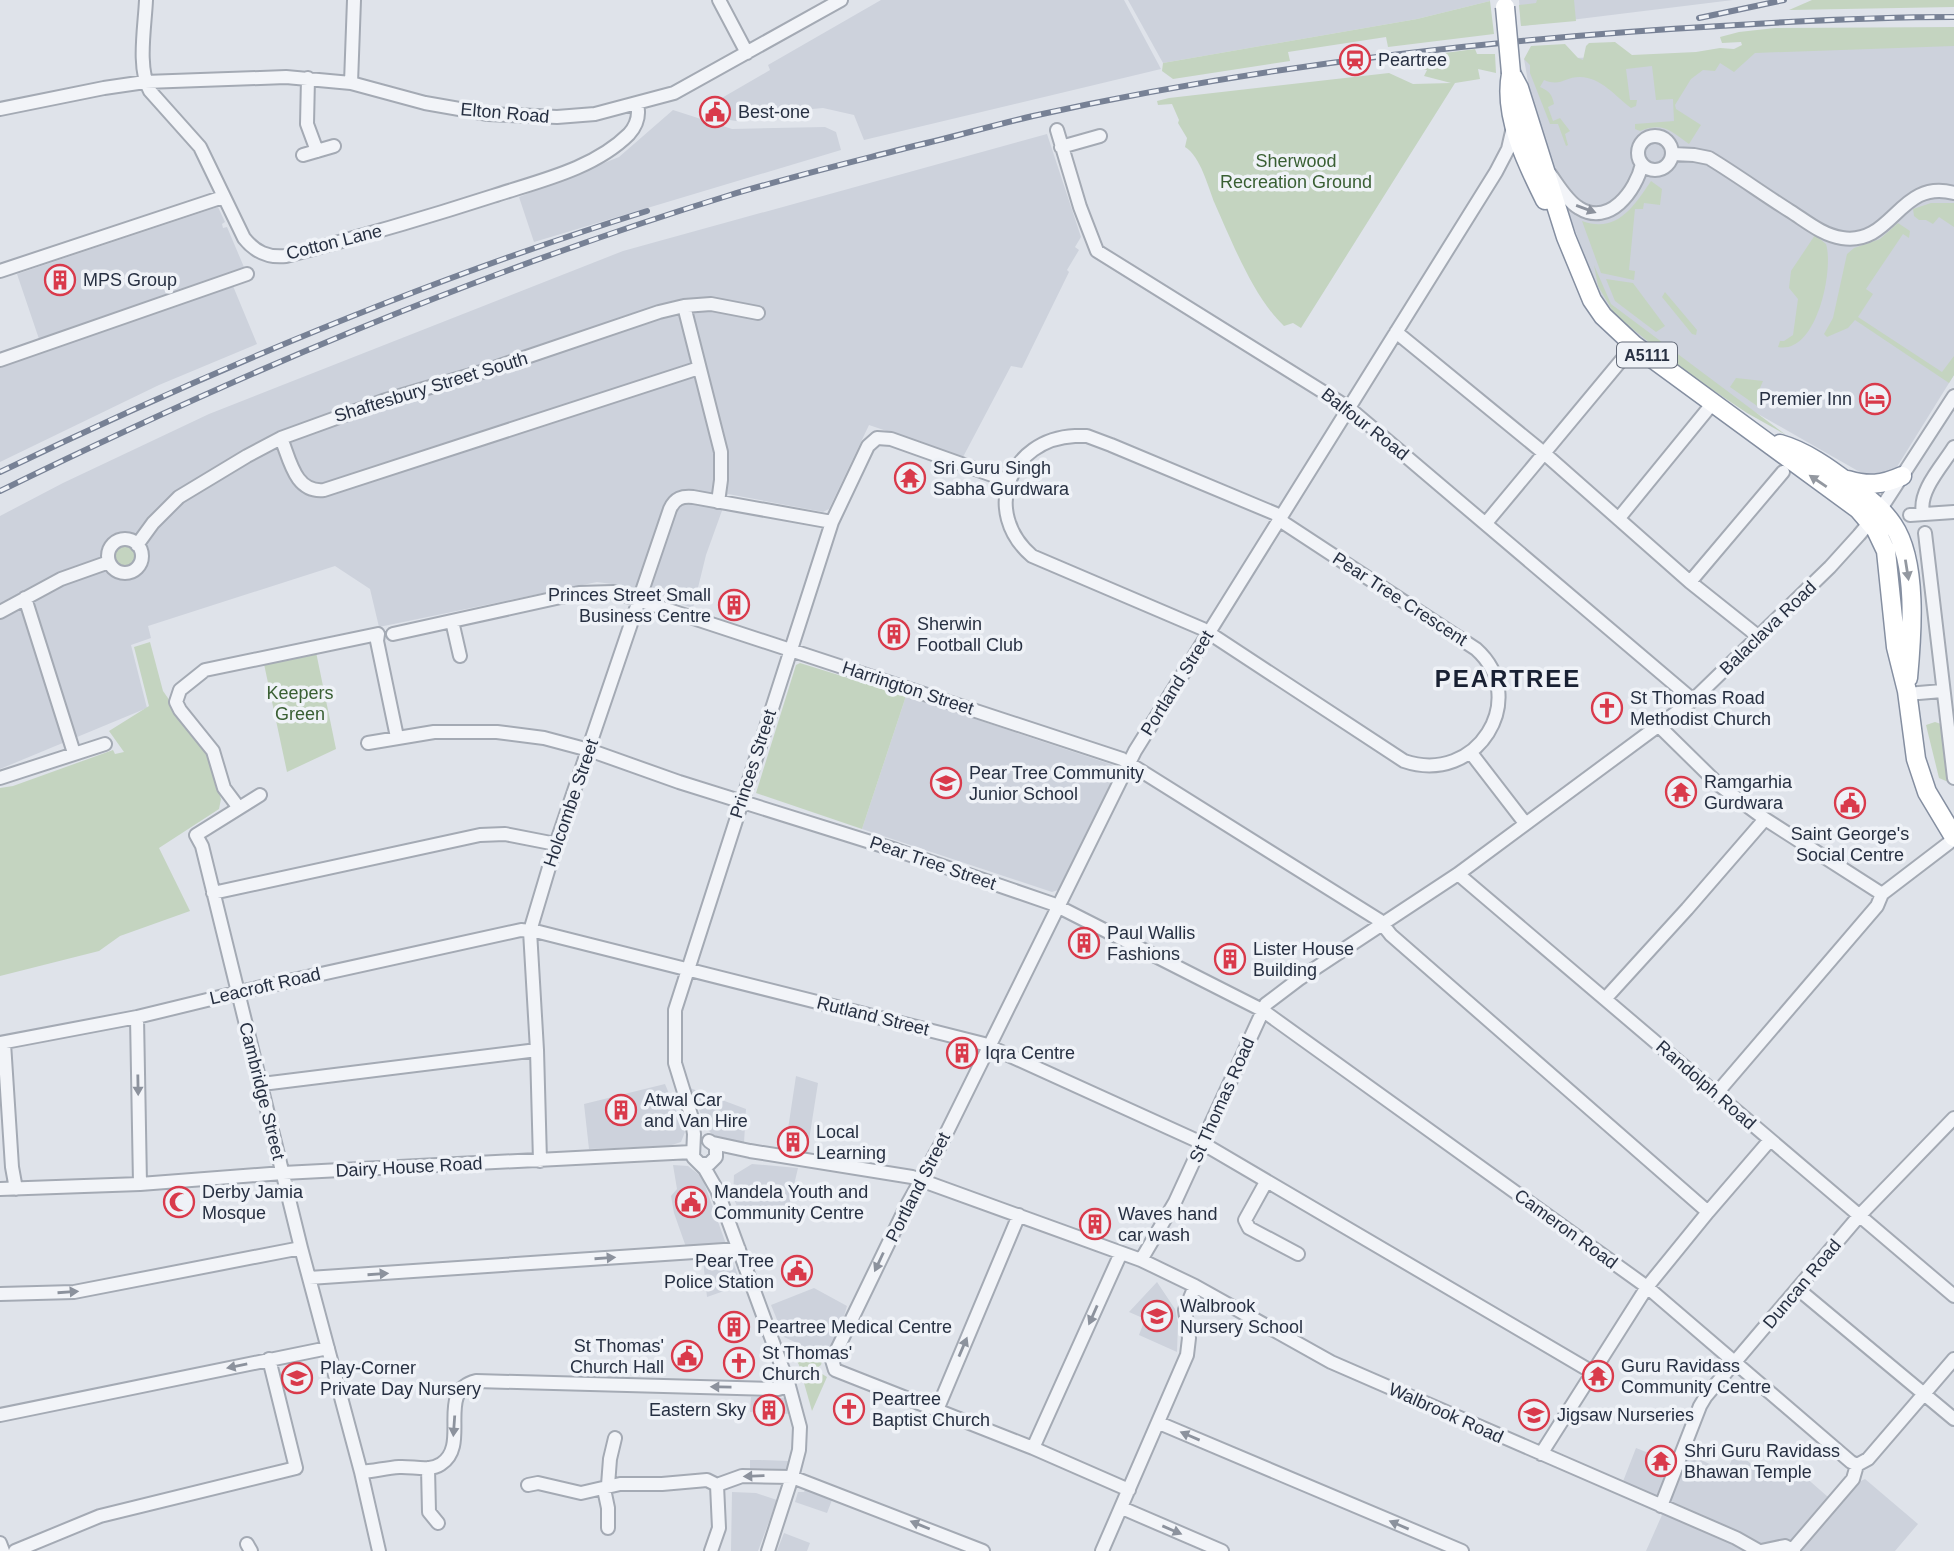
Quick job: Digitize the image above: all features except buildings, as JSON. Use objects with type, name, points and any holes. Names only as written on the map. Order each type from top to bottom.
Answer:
[{"type":"highway","name":"A5111","points":[[1505,2],[1511,73],[1508,94],[1514,124],[1539,187],[1566,237],[1592,300],[1610,323],[1634,345],[1712,404],[1766,440],[1794,464],[1858,509],[1875,516]]},
{"type":"highway","name":"A5111","points":[[1511,73],[1516,80],[1556,198],[1566,237]]},
{"type":"highway","name":"A5111","points":[[1766,440],[1787,446],[1811,458],[1844,480],[1875,516],[1886,551],[1896,647],[1922,778],[1939,815],[1954,838]]},
{"type":"highway","points":[[1844,480],[1872,485],[1902,476]]},
{"type":"street","points":[[0,108],[145,82],[143,64],[146,0]]},
{"type":"street","points":[[351,83],[354,0]]},
{"type":"street","points":[[719,0],[747,53]]},
{"type":"street","name":"Elton Road","points":[[145,82],[308,78],[351,83],[463,111],[513,116],[574,116],[637,104],[674,93],[841,0]]},
{"type":"street","points":[[308,78],[307,124],[317,151]]},
{"type":"street","name":"Cotton Lane","points":[[145,82],[200,147],[249,245],[268,255],[286,256],[407,224],[570,170],[600,155],[630,133],[638,119],[637,104]]},
{"type":"street","points":[[1523,148],[1530,145],[1524,127],[1525,106]]},
{"type":"street","name":"Portland Street","points":[[937,1410],[835,1370],[832,1360],[1135,751],[1496,172],[1508,149],[1514,124]]},
{"type":"street","name":"Balfour Road","points":[[1057,130],[1097,251],[1349,408],[1693,700]]},
{"type":"street","points":[[1061,148],[1100,136]]},
{"type":"street","points":[[1660,136],[1670,144],[1673,154],[1669,164],[1654,171],[1642,164],[1638,156],[1639,147],[1650,137],[1660,136]]},
{"type":"street","points":[[303,155],[334,146]]},
{"type":"street","name":"Portland Street","points":[[1496,172],[1513,153],[1523,148]]},
{"type":"street","points":[[1673,154],[1709,158],[1816,227],[1840,237],[1853,238],[1872,234],[1917,195],[1939,190],[1954,193]]},
{"type":"street","points":[[1543,165],[1578,208],[1602,213],[1616,207],[1628,193],[1640,173],[1642,164]]},
{"type":"street","points":[[0,271],[223,197]]},
{"type":"street","points":[[0,360],[247,274]]},
{"type":"street","name":"Shaftesbury Street South","points":[[137,545],[153,523],[179,497],[281,438],[383,401],[488,370],[659,312],[684,306],[715,304],[758,313]]},
{"type":"street","points":[[684,306],[720,452],[721,480],[718,502]]},
{"type":"street","points":[[1396,332],[1545,454],[1690,582],[1759,637]]},
{"type":"street","points":[[1486,523],[1634,345]]},
{"type":"street","points":[[281,438],[300,483],[312,490],[324,490],[699,368]]},
{"type":"street","name":"Balaclava Road","points":[[1660,727],[1693,700],[1830,567],[1875,516],[1954,396]]},
{"type":"street","points":[[1619,518],[1712,404]]},
{"type":"street","name":"Pear Tree Crescent","points":[[1009,481],[1022,460],[1039,445],[1054,438],[1087,436],[1276,514],[1481,653],[1494,675],[1497,706],[1486,737],[1471,753]]},
{"type":"street","name":"Princes Street","points":[[694,1148],[691,1115],[675,1063],[675,1010],[832,522],[872,440],[882,437],[1009,481]]},
{"type":"street","points":[[1954,447],[1917,514],[1954,512]]},
{"type":"street","points":[[1690,582],[1779,486],[1783,472]]},
{"type":"street","points":[[1009,481],[1007,516],[1018,541],[1032,556],[1208,633],[1404,761],[1427,766],[1443,765],[1471,753],[1525,823]]},
{"type":"street","name":"Holcombe Street","points":[[540,1161],[530,931],[556,844],[673,502],[686,496],[832,522]]},
{"type":"street","points":[[1925,533],[1954,778]]},
{"type":"street","points":[[127,540],[137,545],[141,549],[142,560],[132,572],[119,572],[109,562],[110,550],[117,542],[127,540]]},
{"type":"street","points":[[0,612],[61,579],[109,562]]},
{"type":"street","name":"Harrington Street","points":[[393,634],[579,593],[607,591],[641,599],[1129,763],[1374,916],[1391,935],[1708,1212]]},
{"type":"street","points":[[26,598],[74,753]]},
{"type":"street","points":[[452,621],[460,656]]},
{"type":"street","points":[[260,795],[239,808],[224,788],[213,751],[176,702],[180,690],[205,670],[377,637],[397,737]]},
{"type":"street","points":[[1907,693],[1942,691]]},
{"type":"street","points":[[1660,727],[1719,785],[1765,819],[1882,894]]},
{"type":"street","name":"St Thomas Road","points":[[1140,1260],[1175,1202],[1262,1010],[1271,999],[1458,874],[1660,727]]},
{"type":"street","name":"Pear Tree Street","points":[[368,743],[434,732],[497,732],[544,738],[589,750],[741,802],[896,850],[1059,907],[1262,1010]]},
{"type":"street","points":[[0,778],[106,744]]},
{"type":"street","name":"Cambridge Street","points":[[239,808],[196,835],[202,846],[301,1248],[361,1472],[374,1549]]},
{"type":"street","points":[[1605,999],[1765,819]]},
{"type":"street","points":[[213,893],[480,835],[505,834],[556,844]]},
{"type":"street","points":[[1716,1094],[1877,906],[1882,894],[1954,838]]},
{"type":"street","name":"Randolph Road","points":[[1458,874],[1954,1296]]},
{"type":"street","name":"Leacroft Road","points":[[2,1043],[137,1017],[238,992],[522,930],[530,931]]},
{"type":"street","name":"Rutland Street","points":[[530,931],[989,1046],[1202,1143],[1592,1372]]},
{"type":"street","name":"Cameron Road","points":[[1262,1010],[1647,1287],[1734,1364],[1857,1465]]},
{"type":"street","points":[[137,1017],[140,1184]]},
{"type":"street","points":[[2,1043],[16,1189]]},
{"type":"street","points":[[262,1084],[537,1049]]},
{"type":"street","name":"Princes Street","points":[[691,1115],[712,1142]]},
{"type":"street","name":"Duncan Road","points":[[1661,1506],[1700,1406],[1859,1216],[1954,1118]]},
{"type":"street","points":[[768,1551],[799,1450],[800,1427],[789,1386],[717,1190],[701,1164],[693,1157],[694,1148],[702,1140],[750,1151],[921,1180],[1140,1260]]},
{"type":"street","points":[[1541,1454],[1647,1287],[1770,1140]]},
{"type":"street","points":[[712,1142],[717,1149],[717,1190]]},
{"type":"street","name":"Dairy House Road","points":[[0,1189],[140,1184],[283,1173],[540,1161],[694,1148]]},
{"type":"street","points":[[701,1164],[750,1151]]},
{"type":"street","points":[[1266,1182],[1245,1220],[1250,1228],[1298,1254]]},
{"type":"street","points":[[1019,1215],[937,1410],[1129,1490]]},
{"type":"street","points":[[0,1294],[74,1292],[301,1248]]},
{"type":"street","points":[[309,1278],[739,1249]]},
{"type":"street","points":[[1033,1448],[1121,1253]]},
{"type":"street","name":"Walbrook Road","points":[[1140,1260],[1195,1286],[1331,1362],[1661,1506],[1737,1545],[1760,1551]]},
{"type":"street","points":[[1102,1551],[1187,1355],[1189,1338],[1185,1310],[1195,1286]]},
{"type":"street","points":[[1798,1289],[1954,1419]]},
{"type":"street","points":[[0,1415],[328,1348]]},
{"type":"street","points":[[15,1551],[100,1516],[296,1468],[269,1359]]},
{"type":"street","points":[[1760,1551],[1785,1546],[1793,1550],[1853,1479],[1857,1465],[1868,1460],[1954,1359]]},
{"type":"street","points":[[361,1472],[401,1467],[428,1468],[443,1463],[451,1454],[457,1395],[465,1386],[476,1381],[778,1389],[789,1386]]},
{"type":"street","points":[[1159,1423],[1462,1551]]},
{"type":"street","points":[[608,1528],[606,1487],[615,1438]]},
{"type":"street","points":[[428,1468],[429,1512],[438,1523]]},
{"type":"street","points":[[528,1485],[538,1483],[573,1493],[606,1487],[707,1480],[718,1485],[741,1476],[792,1477],[983,1551]]},
{"type":"street","points":[[711,1551],[719,1528],[718,1485]]},
{"type":"street","points":[[1122,1508],[1222,1551]]},
{"type":"street","points":[[0,1543],[4,1551]]},
{"type":"shaded area","points":[[881,0],[1124,0],[1161,69],[864,140],[854,115],[823,108],[791,111],[793,116],[736,121],[704,116],[701,110],[770,70],[768,65]]},
{"type":"shaded area","points":[[1128,0],[1490,1],[1417,19],[1163,63]]},
{"type":"shaded area","points":[[1519,0],[1733,0],[1521,26]]},
{"type":"shaded area","points":[[1954,38],[1954,375],[1895,470],[1865,475],[1690,375],[1635,333],[1601,300],[1535,122],[1524,59],[1707,55]]},
{"type":"shaded area","points":[[673,110],[732,129],[825,127],[836,132],[841,150],[534,242],[519,197],[619,157]]},
{"type":"shaded area","points":[[1047,134],[1081,237],[1075,247],[1079,250],[1067,270],[1069,272],[1022,368],[1011,366],[963,457],[869,425],[829,509],[823,512],[728,494],[706,555],[693,608],[627,586],[597,582],[379,627],[370,589],[335,566],[148,626],[151,638],[131,645],[147,708],[0,769],[0,516],[209,414],[623,251]]},
{"type":"shaded area","points":[[218,207],[225,222],[222,224],[223,228],[227,227],[249,279],[233,286],[257,344],[159,385],[0,462],[0,352],[39,339],[17,274]]},
{"type":"shaded area","name":"Pear Tree Community Junior School","points":[[906,696],[1113,765],[1116,772],[1058,890],[1052,892],[862,829]]},
{"type":"shaded area","points":[[796,1076],[818,1083],[807,1153],[785,1149]]},
{"type":"shaded area","points":[[665,1084],[685,1132],[681,1142],[669,1146],[589,1149],[584,1104]]},
{"type":"shaded area","points":[[690,1088],[746,1109],[744,1143],[716,1138],[707,1129]]},
{"type":"shaded area","points":[[752,1164],[798,1168],[789,1206],[744,1222],[733,1197],[734,1175]]},
{"type":"shaded area","points":[[673,1165],[688,1166],[702,1177],[726,1244],[686,1247],[671,1196],[677,1189]]},
{"type":"shaded area","points":[[732,1258],[741,1285],[707,1297],[703,1260]]},
{"type":"shaded area","name":"Walbrook Nursery School","points":[[1157,1282],[1175,1309],[1178,1323],[1177,1352],[1139,1335],[1145,1319],[1129,1312]]},
{"type":"shaded area","points":[[814,1288],[847,1306],[839,1333],[838,1362],[784,1337],[771,1305]]},
{"type":"shaded area","points":[[751,1397],[786,1398],[791,1414],[750,1412]]},
{"type":"shaded area","points":[[1636,1448],[1684,1467],[1689,1454],[1726,1472],[1736,1451],[1765,1476],[1795,1468],[1828,1497],[1865,1479],[1918,1524],[1895,1551],[1646,1551],[1662,1515],[1622,1484]]},
{"type":"shaded area","points":[[750,1460],[789,1461],[786,1470],[750,1469]]},
{"type":"shaded area","points":[[806,1489],[832,1500],[827,1513],[795,1502],[798,1492],[804,1492]]},
{"type":"shaded area","points":[[732,1492],[756,1493],[777,1500],[758,1551],[731,1551]]},
{"type":"shaded area","points":[[784,1533],[810,1543],[807,1551],[777,1551]]},
{"type":"green space","points":[[1537,0],[1574,0],[1576,21],[1521,26],[1519,5],[1536,3]]},
{"type":"green space","points":[[1812,0],[1954,0],[1954,7],[1789,10]]},
{"type":"green space","points":[[1490,1],[1494,34],[1388,47],[1386,37],[1288,52],[1290,61],[1173,79],[1162,71],[1163,63],[1417,19]]},
{"type":"green space","points":[[1954,27],[1954,46],[1755,53],[1734,72],[1720,63],[1715,71],[1703,70],[1691,79],[1675,105],[1676,109],[1701,125],[1689,144],[1661,128],[1640,131],[1635,129],[1635,124],[1674,121],[1673,99],[1656,100],[1652,66],[1626,69],[1630,100],[1637,100],[1636,106],[1631,108],[1595,80],[1575,77],[1559,82],[1544,80],[1540,87],[1552,98],[1554,104],[1548,107],[1553,121],[1560,118],[1570,131],[1565,134],[1566,146],[1558,124],[1550,124],[1530,73],[1530,65],[1524,59],[1531,46],[1565,44],[1583,60],[1589,43],[1615,42],[1632,55],[1734,49],[1742,45],[1741,42],[1722,43],[1720,37],[1775,28]]},
{"type":"green space","name":"Sherwood Recreation Ground","points":[[1475,49],[1477,54],[1495,54],[1496,73],[1478,69],[1480,79],[1455,83],[1301,328],[1293,323],[1284,326],[1253,285],[1200,165],[1185,147],[1187,138],[1178,123],[1172,104],[1158,105],[1157,101],[1389,73],[1413,84],[1451,83],[1424,76],[1427,70],[1392,64],[1391,60]]},
{"type":"green space","points":[[1651,181],[1662,189],[1660,205],[1644,203],[1643,209],[1635,209],[1629,270],[1635,271],[1634,280],[1601,273],[1582,221],[1605,224],[1615,221],[1631,208]]},
{"type":"green space","points":[[1931,203],[1954,203],[1954,227],[1939,217],[1933,224],[1914,216],[1913,209]]},
{"type":"green space","points":[[1898,223],[1910,231],[1909,238],[1903,234],[1866,289],[1873,294],[1858,317],[1942,372],[1954,356],[1954,375],[1949,383],[1855,320],[1848,328],[1827,337],[1824,334],[1833,318],[1847,254],[1854,248],[1880,239]]},
{"type":"green space","points":[[1815,235],[1826,244],[1828,256],[1825,290],[1820,308],[1803,338],[1792,346],[1778,347],[1780,341],[1793,335],[1798,299],[1789,288],[1791,271]]},
{"type":"green space","points":[[1594,265],[1611,304],[1786,435],[1747,413],[1689,374],[1615,315],[1598,286]]},
{"type":"green space","points":[[1606,279],[1633,283],[1665,326],[1656,332],[1615,301]]},
{"type":"green space","points":[[1665,292],[1697,330],[1696,335],[1692,334],[1662,297]]},
{"type":"green space","points":[[1736,378],[1763,381],[1760,388],[1764,399],[1760,408],[1730,387]]},
{"type":"green space","points":[[125,546],[133,549],[136,557],[133,565],[125,568],[117,565],[114,557],[117,549]]},
{"type":"green space","points":[[150,642],[163,691],[208,755],[221,799],[219,809],[159,848],[190,911],[120,936],[99,951],[0,976],[0,788],[13,786],[113,750],[115,754],[124,752],[109,731],[149,706],[134,647]]},
{"type":"green space","name":"Keepers Green","points":[[316,652],[336,749],[287,772],[264,664]]},
{"type":"green space","points":[[800,663],[906,696],[862,829],[756,793],[796,665]]},
{"type":"green space","points":[[1935,722],[1941,724],[1953,784],[1939,778],[1926,725]]},
{"type":"green space","points":[[790,1348],[822,1361],[821,1365],[811,1372],[807,1371],[802,1377]]},
{"type":"green space","points":[[819,1372],[827,1377],[812,1411],[804,1383],[807,1380],[812,1381],[813,1375]]},
{"type":"railway","points":[[1699,18],[1784,0]]},
{"type":"railway","points":[[0,491],[267,367],[541,258],[750,189],[1018,120],[1203,83],[1460,47],[1749,24],[1954,17]]},
{"type":"railway","points":[[0,472],[158,398],[400,297],[647,211]]},
{"type":"place","name":"Peartree","points":[[1355,60]]},
{"type":"place","name":"Best-one","points":[[715,112]]},
{"type":"place","name":"MPS Group","points":[[60,280]]},
{"type":"place","name":"Premier Inn","points":[[1875,399]]},
{"type":"place","name":"Sri Guru Singh Sabha Gurdwara","points":[[910,478]]},
{"type":"place","name":"Princes Street Small Business Centre","points":[[734,605]]},
{"type":"place","name":"Sherwin Football Club","points":[[894,634]]},
{"type":"place","name":"St Thomas Road Methodist Church","points":[[1607,708]]},
{"type":"place","name":"Pear Tree Community Junior School","points":[[946,783]]},
{"type":"place","name":"Ramgarhia Gurdwara","points":[[1681,792]]},
{"type":"place","name":"Saint George's Social Centre","points":[[1850,803]]},
{"type":"place","name":"Paul Wallis Fashions","points":[[1084,943]]},
{"type":"place","name":"Lister House Building","points":[[1230,959]]},
{"type":"place","name":"Iqra Centre","points":[[962,1053]]},
{"type":"place","name":"Atwal Car and Van Hire","points":[[621,1110]]},
{"type":"place","name":"Local Learning","points":[[793,1142]]},
{"type":"place","name":"Derby Jamia Mosque","points":[[179,1202]]},
{"type":"place","name":"Mandela Youth and Community Centre","points":[[691,1202]]},
{"type":"place","name":"Waves hand car wash","points":[[1095,1224]]},
{"type":"place","name":"Pear Tree Police Station","points":[[797,1271]]},
{"type":"place","name":"Walbrook Nursery School","points":[[1157,1316]]},
{"type":"place","name":"Peartree Medical Centre","points":[[734,1327]]},
{"type":"place","name":"St Thomas' Church Hall","points":[[687,1356]]},
{"type":"place","name":"St Thomas' Church","points":[[739,1363]]},
{"type":"place","name":"Guru Ravidass Community Centre","points":[[1598,1376]]},
{"type":"place","name":"Play-Corner Private Day Nursery","points":[[297,1378]]},
{"type":"place","name":"Peartree Baptist Church","points":[[849,1409]]},
{"type":"place","name":"Eastern Sky","points":[[769,1410]]},
{"type":"place","name":"Jigsaw Nurseries","points":[[1534,1415]]},
{"type":"place","name":"Shri Guru Ravidass Bhawan Temple","points":[[1661,1461]]},
{"type":"district","name":"PEARTREE","points":[[1508,679]]}]
